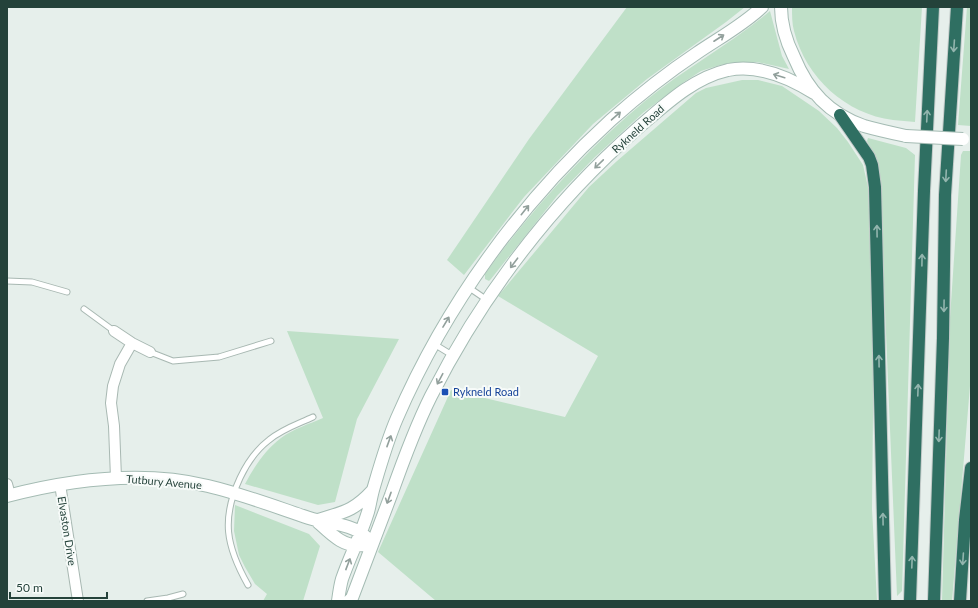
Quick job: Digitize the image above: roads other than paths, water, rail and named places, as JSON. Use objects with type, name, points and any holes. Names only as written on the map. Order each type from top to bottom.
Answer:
[{"type":"highway","points":[[910,601],[924,191],[933,7]]},
{"type":"highway","points":[[934,601],[943,338],[945,195],[957,7]]},
{"type":"highway","points":[[840,115],[869,157],[872,165],[875,187],[885,601]]},
{"type":"highway","points":[[960,601],[965,520],[971,468]]},
{"type":"street","points":[[338,601],[342,580],[368,512],[386,448],[397,419],[433,343],[468,287],[506,234],[539,193],[574,155],[651,86],[762,7]]},
{"type":"street","points":[[780,7],[786,40],[797,66],[814,94],[840,115],[864,126],[906,136],[967,139]]},
{"type":"street","name":"Rykneld Road","points":[[349,601],[352,598],[413,433],[453,356],[472,323],[534,236],[589,174],[655,113],[695,82],[729,70],[750,70],[776,74],[787,78],[814,94]]},
{"type":"street","points":[[114,331],[132,344],[150,352]]},
{"type":"street","points":[[116,478],[114,426],[111,403],[120,364],[132,344]]},
{"type":"street","name":"Tutbury Avenue","points":[[8,492],[60,484],[116,478],[148,478],[182,481],[233,493],[317,521],[346,527],[360,532],[372,544]]},
{"type":"street","name":"Elvaston Drive","points":[[60,484],[78,601]]},
{"type":"street","points":[[317,521],[353,509],[374,490]]},
{"type":"street","name":"Tutbury Avenue","points":[[317,521],[336,539],[355,546],[372,544]]},
{"type":"lane","points":[[7,281],[32,282],[66,292]]},
{"type":"lane","points":[[468,287],[488,300]]},
{"type":"lane","points":[[84,309],[114,331]]},
{"type":"lane","points":[[150,352],[173,360],[220,357],[270,341]]},
{"type":"lane","points":[[433,343],[453,356]]},
{"type":"lane","points":[[248,585],[232,553],[228,533],[228,514],[233,493],[252,456],[269,440],[288,427],[313,417]]},
{"type":"lane","points":[[147,601],[183,594]]},
{"type":"place","name":"Rykneld Road","points":[[445,392]]}]
